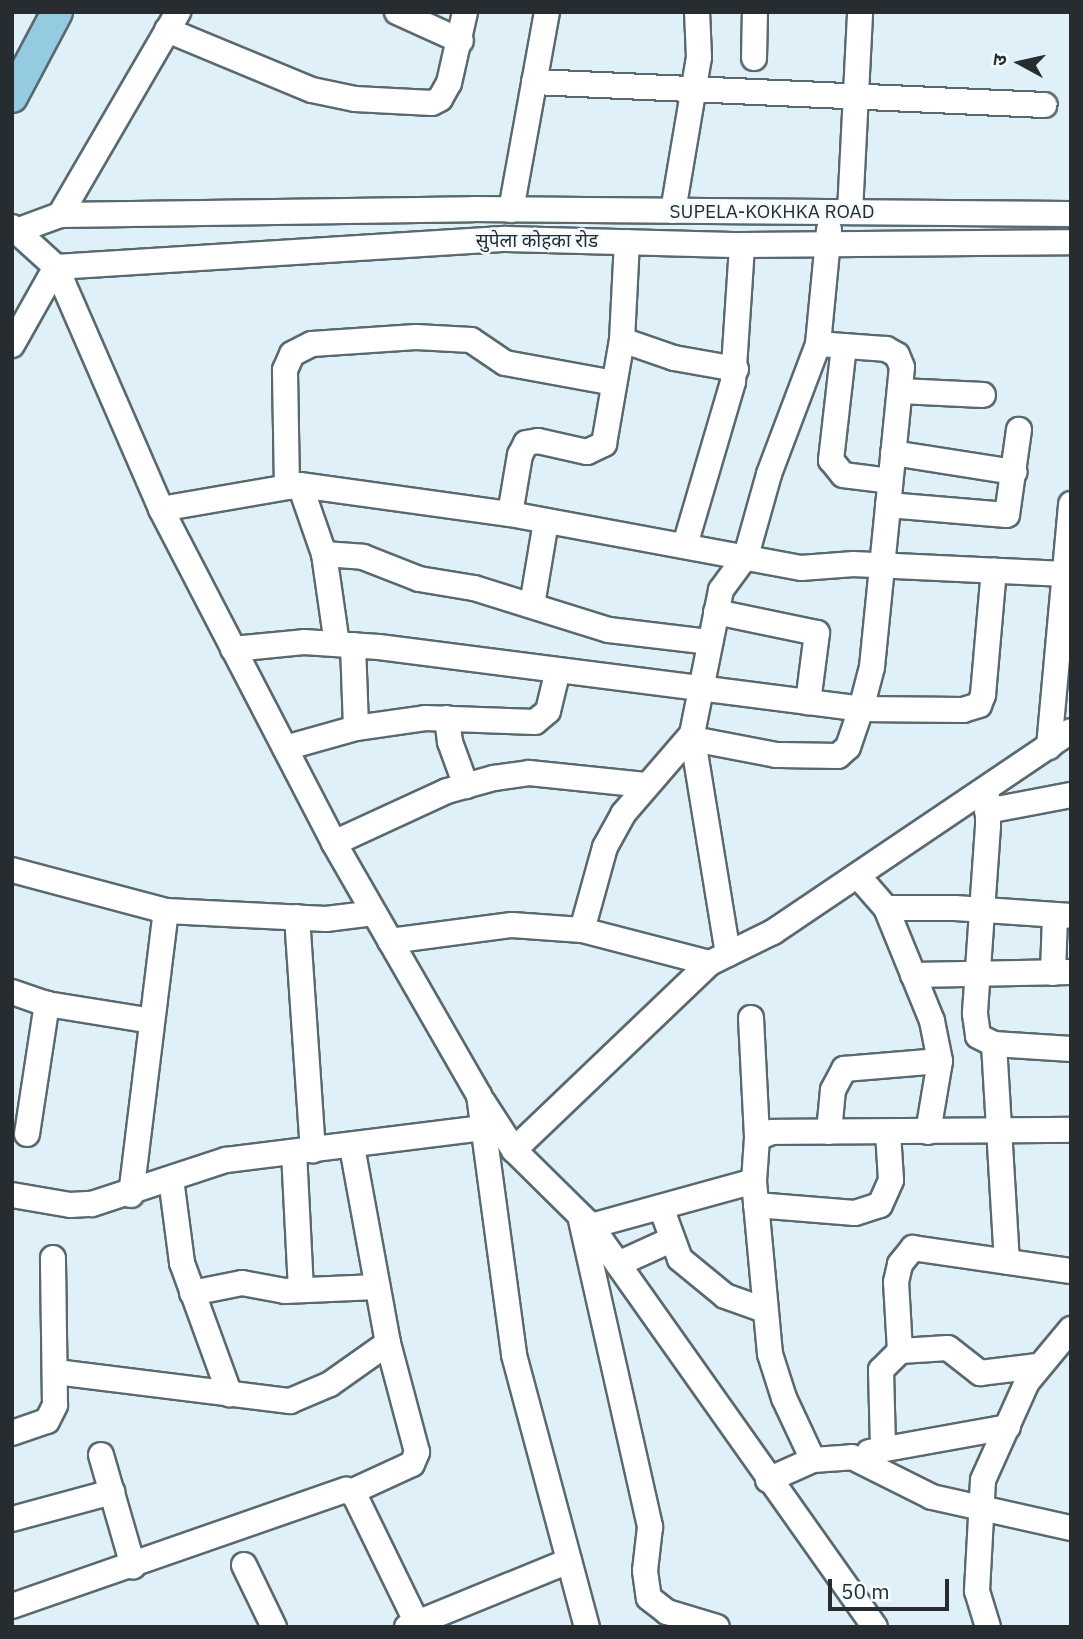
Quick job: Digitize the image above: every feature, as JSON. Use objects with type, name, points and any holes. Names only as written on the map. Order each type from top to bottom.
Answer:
[{"type":"main road","points":[[13,93],[57,12]]},
{"type":"street","points":[[397,12],[461,41]]},
{"type":"street","points":[[60,215],[172,21],[312,90],[415,103],[440,99],[461,41],[465,12]]},
{"type":"street","points":[[511,210],[547,12]]},
{"type":"street","points":[[673,211],[694,91],[700,39],[696,12]]},
{"type":"street","points":[[754,58],[755,12]]},
{"type":"street","points":[[719,958],[692,737],[721,590],[746,556],[769,474],[818,344],[829,243],[840,212],[854,98],[860,12]]},
{"type":"street","points":[[534,82],[1044,105]]},
{"type":"street","name":"सुपेला कोहका रोड","points":[[473,209],[60,215],[16,228],[56,267],[506,239],[742,245],[1071,242]]},
{"type":"street","name":"SUPELA-KOKHKA ROAD","points":[[473,209],[1071,214]]},
{"type":"street","points":[[510,514],[520,455],[526,443],[538,441],[587,452],[601,447],[622,340],[628,242]]},
{"type":"street","points":[[685,545],[736,369],[742,245]]},
{"type":"street","points":[[12,345],[56,267]]},
{"type":"street","points":[[56,267],[161,509],[334,843],[479,1095],[514,1150],[585,1217],[768,1480],[875,1627]]},
{"type":"street","points":[[356,728],[345,645],[324,554],[293,486],[285,370],[292,354],[312,344],[416,337],[471,340],[505,363],[614,383]]},
{"type":"street","points":[[622,340],[674,358],[736,369]]},
{"type":"street","points":[[692,737],[776,755],[838,757],[848,747],[861,709],[872,667],[902,367],[897,355],[886,349],[818,344]]},
{"type":"street","points":[[844,346],[831,460],[843,475],[889,493],[1004,517],[1011,511],[1019,430]]},
{"type":"street","points":[[900,391],[983,395]]},
{"type":"street","points":[[893,453],[1015,472]]},
{"type":"street","points":[[161,509],[293,486],[510,514],[801,568],[881,565],[1064,573]]},
{"type":"street","points":[[1049,747],[1071,504]]},
{"type":"street","points":[[532,605],[546,521]]},
{"type":"street","points":[[324,554],[363,557],[419,579],[532,605],[637,635],[710,642]]},
{"type":"street","points":[[233,649],[304,642],[345,645],[701,687],[861,709],[963,710],[979,705],[994,570]]},
{"type":"street","points":[[716,612],[817,634],[808,702]]},
{"type":"street","points":[[285,748],[356,728],[447,719],[535,722],[548,711],[558,670]]},
{"type":"street","points":[[447,719],[466,786]]},
{"type":"street","points":[[514,1150],[719,958],[773,932],[858,876],[984,802],[1049,747],[1070,733]]},
{"type":"street","points":[[582,930],[605,847],[645,785],[692,737]]},
{"type":"street","points":[[334,843],[466,786],[529,773],[645,785]]},
{"type":"street","points":[[984,802],[1071,795]]},
{"type":"street","points":[[984,802],[976,1026],[981,1039],[994,1044],[1071,1049]]},
{"type":"street","points":[[12,870],[166,911],[297,918],[374,913]]},
{"type":"street","points":[[858,876],[886,908],[932,1021],[940,1061],[928,1132]]},
{"type":"street","points":[[886,908],[979,909],[1063,916],[1062,972],[913,975]]},
{"type":"street","points":[[131,1195],[166,911]]},
{"type":"street","points":[[297,918],[304,1151],[301,1290]]},
{"type":"street","points":[[390,941],[512,925],[582,930],[719,958]]},
{"type":"street","points":[[12,992],[47,1004],[152,1021]]},
{"type":"street","points":[[27,1134],[47,1004]]},
{"type":"street","points":[[751,1018],[757,1138],[755,1193],[770,1354],[784,1398],[813,1460]]},
{"type":"street","points":[[994,1044],[1007,1262]]},
{"type":"street","points":[[830,1132],[833,1090],[844,1069],[940,1061]]},
{"type":"street","points":[[479,1095],[514,1355],[587,1627]]},
{"type":"street","points":[[12,1195],[70,1205],[131,1195],[226,1160],[483,1128]]},
{"type":"street","points":[[757,1138],[772,1132],[1071,1130]]},
{"type":"street","points":[[585,1217],[755,1193],[855,1213],[880,1205],[891,1180],[888,1132]]},
{"type":"street","points":[[12,1606],[133,1566],[329,1493],[351,1492],[401,1470],[415,1458],[416,1447],[376,1287],[352,1146]]},
{"type":"street","points":[[172,1179],[174,1224],[192,1293],[230,1395]]},
{"type":"street","points":[[661,1207],[680,1259],[724,1296],[764,1310]]},
{"type":"street","points":[[585,1217],[650,1527],[645,1571],[649,1598],[667,1612],[717,1627]]},
{"type":"street","points":[[618,1264],[671,1240]]},
{"type":"street","points":[[901,1352],[896,1282],[906,1254],[913,1248],[1071,1271]]},
{"type":"street","points":[[12,1433],[47,1421],[52,1414],[56,1372],[53,1258]]},
{"type":"street","points":[[192,1293],[242,1283],[301,1290],[376,1287]]},
{"type":"street","points":[[988,1627],[977,1591],[982,1563],[979,1507],[983,1480],[1008,1427],[1016,1403],[1038,1366],[1071,1329]]},
{"type":"street","points":[[56,1372],[290,1401],[330,1384],[388,1343]]},
{"type":"street","points":[[883,1447],[881,1370],[901,1352],[948,1348],[980,1373],[1038,1366]]},
{"type":"street","points":[[768,1480],[813,1460],[852,1457],[883,1447],[1008,1427]]},
{"type":"street","points":[[101,1455],[133,1566]]},
{"type":"street","points":[[852,1457],[932,1497],[1071,1528]]},
{"type":"street","points":[[12,1519],[112,1492]]},
{"type":"street","points":[[351,1492],[425,1623],[569,1561]]},
{"type":"street","points":[[244,1565],[274,1627]]}]
